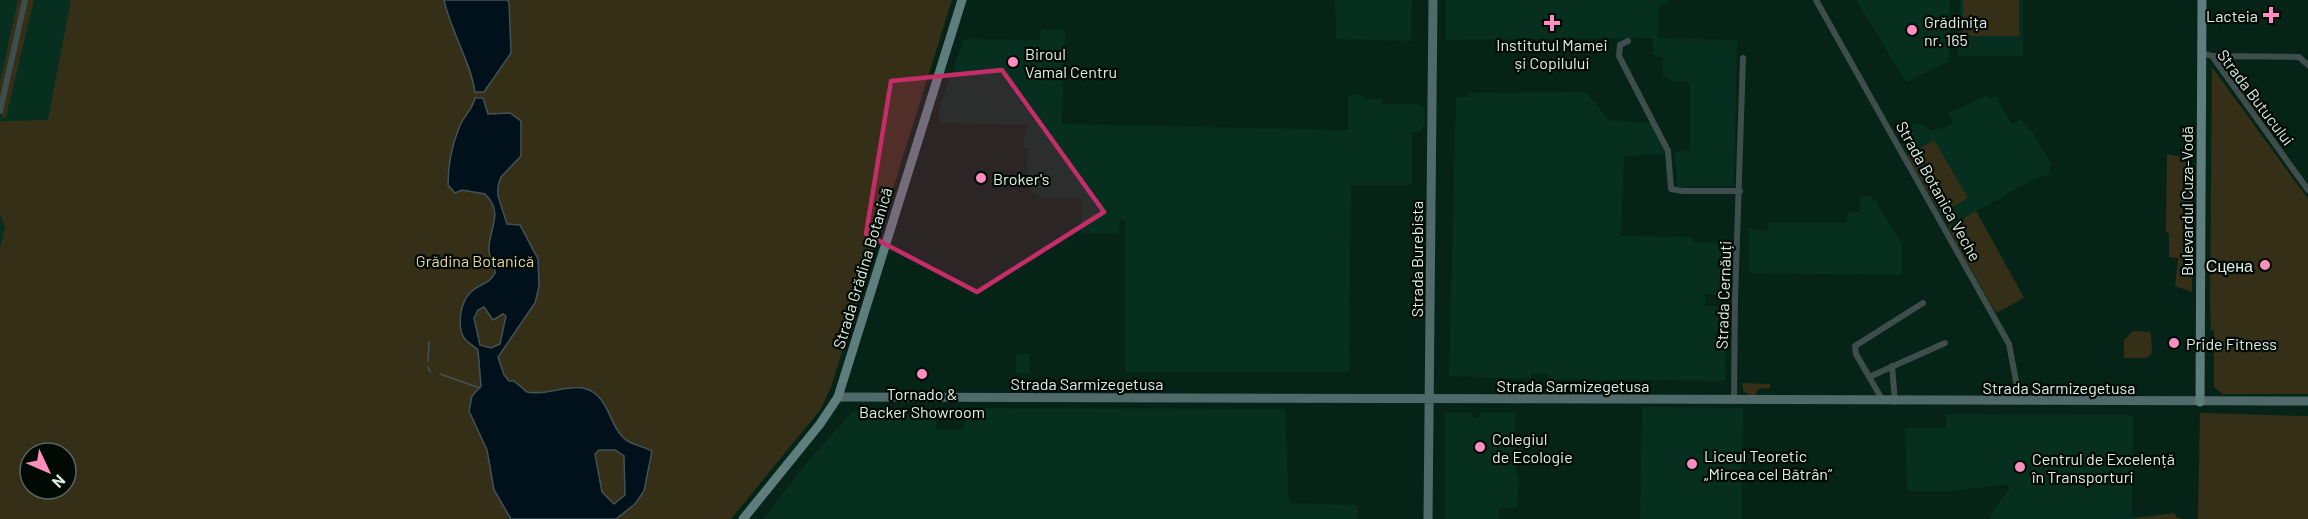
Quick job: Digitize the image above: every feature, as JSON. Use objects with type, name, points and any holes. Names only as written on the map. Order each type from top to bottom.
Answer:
[{"type":"main road","name":"Strada Grădina Botanică","points":[[743,519],[820,424],[838,397],[962,0]]},
{"type":"main road","name":"Strada Burebista","points":[[1428,519],[1433,0]]},
{"type":"main road","name":"Bulevardul Cuza-Vodă","points":[[2200,402],[2202,0]]},
{"type":"main road","name":"Strada Sarmizegetusa","points":[[838,397],[1430,398],[1883,402],[2308,401]]},
{"type":"street","points":[[0,111],[26,0]]},
{"type":"street","name":"Strada Botanica Veche","points":[[1816,0],[2009,344],[2020,402]]},
{"type":"street","points":[[1628,41],[1620,45],[1619,56],[1668,151],[1671,189],[1675,191],[1740,191]]},
{"type":"street","name":"Strada Butucului","points":[[2202,53],[2212,56],[2308,190]]},
{"type":"street","points":[[2212,56],[2299,57],[2308,65]]},
{"type":"street","name":"Strada Cernăuți","points":[[1734,401],[1743,58]]},
{"type":"street","points":[[1883,402],[1856,354],[1855,346],[1923,303]]},
{"type":"street","points":[[1869,377],[1944,343]]},
{"type":"street","points":[[1892,366],[1895,402]]},
{"type":"highlighted area","points":[[1002,70],[1104,212],[977,292],[866,234],[891,81]]},
{"type":"shaded area","points":[[0,0],[108,0],[0,468]]},
{"type":"shaded area","points":[[1335,0],[1412,0],[1411,41],[1336,39]]},
{"type":"shaded area","points":[[1446,0],[1669,0],[1659,8],[1658,38],[1737,40],[1734,186],[1677,187],[1675,151],[1690,150],[1690,85],[1686,81],[1668,81],[1668,77],[1663,77],[1663,58],[1653,54],[1652,38],[1446,40]]},
{"type":"shaded area","name":"Grădinița nr. 165","points":[[1856,0],[1950,0],[1949,61],[1906,82]]},
{"type":"shaded area","points":[[1960,0],[2023,0],[2023,56],[1958,56]]},
{"type":"shaded area","points":[[1041,30],[1065,30],[1062,124],[1348,130],[1348,95],[1363,95],[1364,99],[1381,99],[1382,104],[1418,104],[1425,109],[1425,123],[1420,132],[1412,132],[1412,185],[1351,185],[1349,372],[1125,372],[1125,220],[1120,220],[1119,233],[1081,233],[1081,200],[1043,198],[1027,189],[1028,148],[1023,147],[1028,125],[941,123],[939,120],[939,109],[964,39],[1039,40]]},
{"type":"shaded area","points":[[1586,92],[1609,120],[1651,123],[1665,154],[1624,156],[1621,236],[1689,237],[1696,243],[1726,241],[1727,254],[1731,260],[1730,294],[1705,294],[1705,306],[1726,306],[1725,381],[1547,379],[1547,374],[1531,374],[1531,379],[1449,376],[1456,97],[1469,97],[1469,93]]},
{"type":"shaded area","points":[[1988,95],[1990,99],[1995,96],[2012,124],[2020,119],[2033,133],[2051,163],[2048,176],[2036,178],[1977,211],[2024,298],[1996,313],[1902,146],[1914,123],[1923,124],[1931,131],[1946,127],[1953,122],[1948,113]]},
{"type":"shaded area","points":[[1860,195],[1871,196],[1875,200],[1902,244],[1902,275],[1749,273],[1749,228],[1767,231],[1768,223],[1846,223],[1847,213],[1859,212]]},
{"type":"shaded area","points":[[1016,354],[1029,354],[1029,373],[1016,373]]},
{"type":"shaded area","name":"Liceul Teoretic „Mircea cel Bătrân”","points":[[1642,407],[1743,408],[1742,519],[1640,519]]},
{"type":"shaded area","points":[[965,408],[1285,409],[1289,503],[1357,505],[1359,519],[763,519],[807,462],[853,411],[936,409],[936,430],[964,430]]},
{"type":"shaded area","name":"Colegiul de Ecologie","points":[[1445,413],[1472,413],[1473,418],[1479,418],[1480,413],[1515,413],[1516,475],[1519,475],[1517,508],[1499,509],[1499,519],[1445,519]]},
{"type":"shaded area","name":"Centrul de Excelență în Transporturi","points":[[1946,414],[2133,415],[2132,517],[2175,513],[2176,517],[2183,519],[1990,519],[1993,510],[2009,489],[2008,484],[1954,491],[1910,491],[1907,487],[1905,428],[1946,428]]},
{"type":"green space","points":[[18,0],[22,0],[0,98],[0,82]]},
{"type":"green space","points":[[28,0],[34,0],[6,117],[1,118]]},
{"type":"green space","name":"Grădina Botanică","points":[[71,0],[952,0],[831,387],[821,409],[731,519],[0,519],[0,248],[5,227],[0,214],[1,121],[48,120]]},
{"type":"green space","points":[[1963,0],[2019,0],[2019,36],[1963,36]]},
{"type":"green space","points":[[2212,67],[2308,199],[2308,394],[2223,394],[2214,387],[2214,330],[2211,330],[2210,301]]},
{"type":"green space","points":[[1934,140],[1968,198],[1941,214],[1907,156]]},
{"type":"green space","points":[[2167,154],[2191,159],[2192,292],[2175,286],[2178,258],[2169,257],[2169,234],[2166,231]]},
{"type":"green space","points":[[1976,211],[2024,298],[1996,313],[1948,228]]},
{"type":"green space","points":[[2133,331],[2150,332],[2152,353],[2147,358],[2124,358],[2124,340]]},
{"type":"green space","points":[[1742,383],[1770,384],[1770,388],[1759,389],[1754,397],[1744,392]]},
{"type":"green space","points":[[2200,413],[2308,416],[2308,519],[2198,519]]},
{"type":"green space","points":[[2175,513],[2176,517],[2183,519],[2132,519]]},
{"type":"water","points":[[444,0],[507,0],[509,2],[511,53],[484,92],[475,92],[473,80]]},
{"type":"water","points":[[475,98],[483,98],[488,114],[510,113],[521,121],[521,156],[501,177],[498,196],[507,224],[520,225],[538,259],[539,287],[535,303],[498,357],[504,375],[509,381],[514,381],[527,392],[541,393],[576,387],[592,391],[604,403],[615,427],[626,440],[652,451],[644,491],[635,504],[616,519],[511,519],[494,490],[487,450],[469,411],[472,396],[481,386],[478,350],[464,338],[460,321],[467,297],[473,290],[490,280],[495,273],[489,250],[495,215],[494,208],[485,194],[462,190],[455,193],[448,185],[454,142],[461,124]],"holes":[[[484,307],[493,320],[503,314],[506,316],[500,344],[491,348],[480,345],[474,318],[478,310]],[[599,450],[615,450],[624,456],[625,495],[614,504],[602,492],[595,454]]]},
{"type":"waterway","points":[[428,361],[429,342]]},
{"type":"waterway","points":[[428,367],[430,372]]},
{"type":"waterway","points":[[440,374],[480,388]]},
{"type":"place","name":"Lacteia","points":[[2271,15]]},
{"type":"place","name":"Institutul Mamei și Copilului","points":[[1552,23]]},
{"type":"place","name":"Grădinița nr. 165","points":[[1912,30]]},
{"type":"place","name":"Biroul Vamal Centru","points":[[1013,62]]},
{"type":"place","name":"Broker's","points":[[981,178]]},
{"type":"place","name":"Сцена","points":[[2265,265]]},
{"type":"place","name":"Pride Fitness","points":[[2174,343]]},
{"type":"place","name":"Tornado & Backer Showroom","points":[[922,374]]},
{"type":"place","name":"Colegiul de Ecologie","points":[[1480,447]]},
{"type":"place","name":"Liceul Teoretic „Mircea cel Bătrân”","points":[[1692,464]]},
{"type":"place","name":"Centrul de Excelență în Transporturi","points":[[2020,467]]}]
